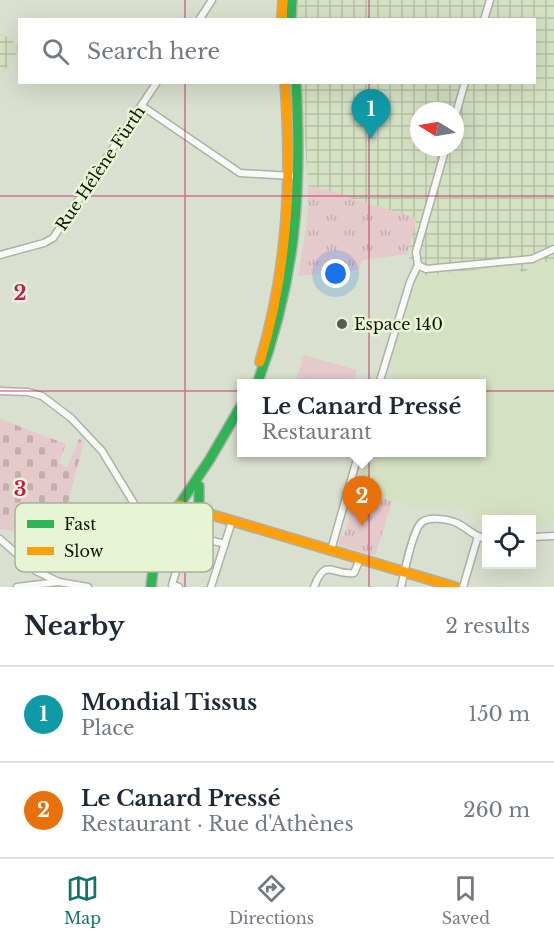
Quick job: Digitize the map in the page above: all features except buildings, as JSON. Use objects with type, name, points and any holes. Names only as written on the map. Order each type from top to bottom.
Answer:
[{"type":"main road","points":[[282,18],[283,0]]},
{"type":"main road","points":[[291,18],[292,0]]},
{"type":"main road","points":[[254,379],[273,312],[286,244],[288,176],[285,84]]},
{"type":"main road","points":[[259,379],[281,315],[296,228],[300,134],[296,84]]},
{"type":"main road","points":[[183,503],[237,413]]},
{"type":"main road","points":[[184,503],[199,486],[237,422]]},
{"type":"main road","points":[[199,486],[199,503]]},
{"type":"main road","points":[[213,514],[454,587]]},
{"type":"main road","points":[[151,587],[152,572]]},
{"type":"street","points":[[199,18],[212,0]]},
{"type":"street","points":[[485,18],[490,0]]},
{"type":"street","name":"Rue Hélène Fürth","points":[[0,255],[44,243],[53,237],[156,84]]},
{"type":"street","points":[[459,102],[464,84]]},
{"type":"street","points":[[142,106],[240,173],[299,176]]},
{"type":"street","points":[[381,379],[410,282],[418,265],[416,252],[443,156]]},
{"type":"street","points":[[418,265],[426,269],[532,259],[554,249]]},
{"type":"street","points":[[0,391],[28,392],[42,396],[71,418],[102,451],[137,503]]},
{"type":"street","points":[[331,550],[358,457]]},
{"type":"street","points":[[401,587],[420,524],[426,520],[440,519],[456,522],[482,538]]},
{"type":"street","points":[[212,587],[232,521]]},
{"type":"street","points":[[463,587],[478,536]]},
{"type":"street","points":[[536,537],[554,536]]},
{"type":"street","points":[[0,539],[15,552]]},
{"type":"street","points":[[213,541],[225,544]]},
{"type":"street","points":[[315,587],[322,571],[331,569],[349,574],[354,573],[360,559]]},
{"type":"street","points":[[38,572],[59,582],[88,587]]},
{"type":"street","points":[[176,572],[172,585],[179,587]]},
{"type":"street","points":[[17,587],[59,582]]},
{"type":"shaded area","points":[[298,0],[554,0],[554,261],[532,264],[525,273],[520,271],[520,265],[419,276],[407,254],[417,218],[336,192],[308,186],[301,84],[536,84],[536,18],[298,18]]},
{"type":"shaded area","points":[[0,32],[18,45],[18,51],[0,78]]},
{"type":"shaded area","points":[[554,261],[554,524],[536,526],[536,515],[482,515],[482,523],[472,510],[461,507],[426,510],[355,489],[364,457],[486,457],[486,379],[390,379],[394,367],[391,363],[419,276],[520,265],[520,270],[532,264]]},
{"type":"green space","points":[[308,186],[336,192],[417,218],[407,254],[362,260],[359,270],[298,276],[307,222]]},
{"type":"green space","points":[[304,355],[357,370],[354,379],[296,379]]},
{"type":"green space","points":[[0,419],[66,444],[59,463],[67,467],[79,439],[84,441],[68,503],[15,503],[15,532],[0,529]]},
{"type":"green space","points":[[352,490],[392,501],[376,554],[338,545],[341,535],[344,536],[353,504],[348,502]]},
{"type":"traffic: fast","points":[[291,18],[292,0]]},
{"type":"traffic: fast","points":[[259,379],[280,308],[293,235],[298,161],[296,84]]},
{"type":"traffic: fast","points":[[181,503],[237,413]]},
{"type":"traffic: fast","points":[[199,486],[199,503]]},
{"type":"traffic: fast","points":[[151,587],[153,572]]},
{"type":"traffic: slow","points":[[282,18],[283,0]]},
{"type":"traffic: slow","points":[[260,362],[277,293],[286,224],[288,153],[285,84]]},
{"type":"traffic: slow","points":[[213,515],[455,587]]},
{"type":"place","name":"Mondial Tissus","points":[[371,139]]},
{"type":"place","name":"Espace 140","points":[[342,324]]},
{"type":"place","name":"Le Canard Pressé","points":[[362,526]]}]
